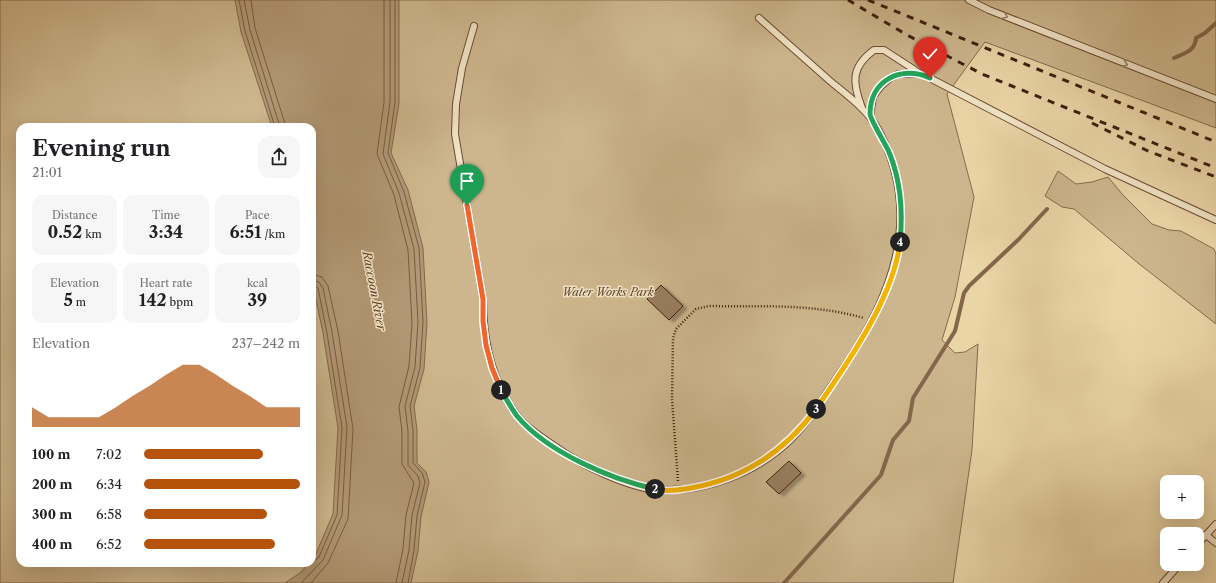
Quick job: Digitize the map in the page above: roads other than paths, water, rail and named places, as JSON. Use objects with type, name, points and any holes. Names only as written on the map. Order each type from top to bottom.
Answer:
[{"type":"lane","points":[[969,0],[989,10],[1216,99]]},
{"type":"lane","points":[[474,26],[462,68],[456,104],[455,134],[483,299],[483,321],[486,345],[492,368],[502,391],[517,416],[562,452],[588,466],[616,478],[658,490],[706,485],[728,478],[763,461],[788,441],[804,425],[853,354],[885,294],[893,272],[899,248],[901,201],[897,176],[889,153],[870,116],[759,18]]},
{"type":"lane","points":[[862,109],[855,86],[855,74],[859,63],[874,50],[884,50],[922,74],[1105,169],[1216,220]]},
{"type":"lane","points":[[870,116],[873,97],[880,87],[890,78],[898,74],[922,74]]},
{"type":"lane","points":[[1216,524],[1206,535],[1216,543]]},
{"type":"lane","points":[[1163,583],[1174,571]]},
{"type":"water","name":"Raccoon River","points":[[235,0],[399,0],[399,103],[391,153],[408,190],[423,248],[427,323],[424,369],[414,406],[417,430],[417,463],[426,472],[429,482],[421,517],[418,551],[411,583],[285,583],[300,573],[305,567],[316,567],[316,554],[333,514],[338,428],[323,333],[316,300],[316,123],[271,123],[241,32]]},
{"type":"waterway","points":[[1174,58],[1192,49],[1196,38],[1205,33],[1216,23]]},
{"type":"waterway","points":[[784,583],[881,475],[893,440],[909,421],[913,398],[955,331],[964,293],[969,286],[1018,240],[1047,209]]},
{"type":"railway","points":[[848,0],[907,35],[982,74],[1216,168]]},
{"type":"railway","points":[[868,0],[1216,142]]},
{"type":"railway","points":[[1092,123],[1148,151],[1216,177]]},
{"type":"park label","name":"Water Works Park","points":[[608,292]]}]
